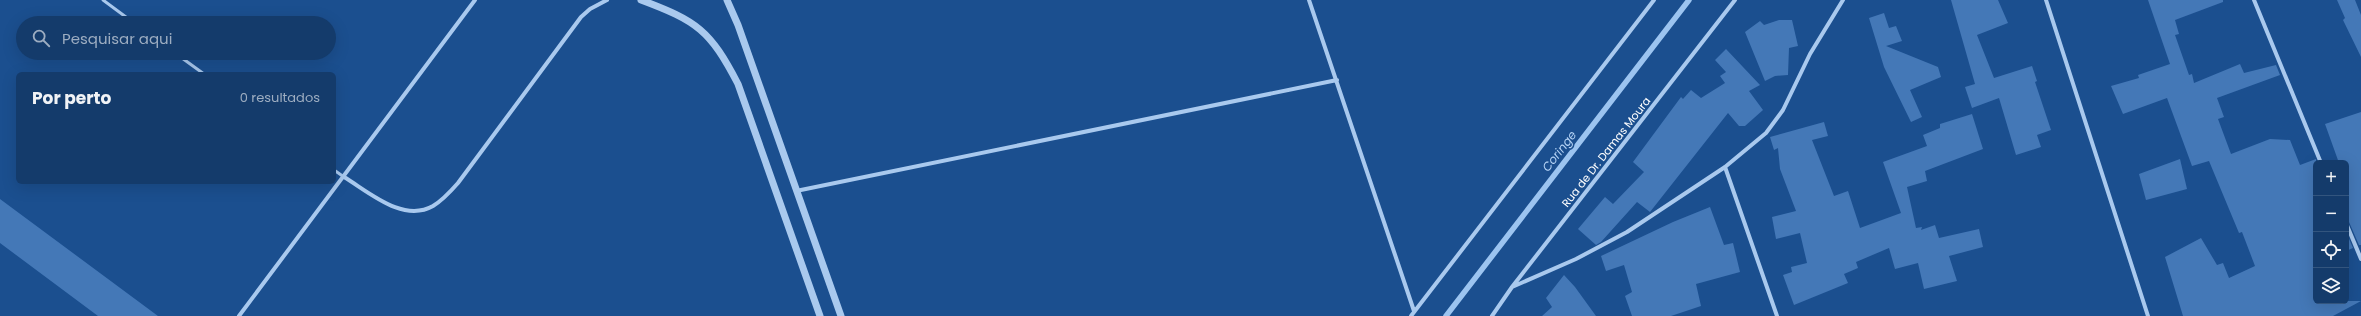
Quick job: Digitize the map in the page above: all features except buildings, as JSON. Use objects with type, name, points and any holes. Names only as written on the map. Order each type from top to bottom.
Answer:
[{"type":"street","points":[[239,316],[475,0]]},
{"type":"street","points":[[344,177],[390,205],[404,210],[420,211],[434,206],[458,183],[581,17],[590,9],[607,0]]},
{"type":"street","points":[[641,0],[678,14],[696,25],[723,54],[738,84],[820,316]]},
{"type":"street","points":[[645,0],[654,0]]},
{"type":"street","points":[[727,0],[738,25],[841,316]]},
{"type":"street","points":[[1310,0],[1414,311]]},
{"type":"street","points":[[1411,316],[1654,0]]},
{"type":"street","name":"Rua de Dr. Damas Moura","points":[[1492,316],[1512,288],[1735,0]]},
{"type":"street","points":[[1512,288],[1576,259],[1627,232],[1725,167],[1766,133],[1783,110],[1810,54],[1842,0]]},
{"type":"street","points":[[2046,0],[2148,316]]},
{"type":"street","points":[[2254,0],[2320,160]]},
{"type":"street","points":[[796,191],[1337,80]]},
{"type":"street","points":[[1725,167],[1776,316]]},
{"type":"street","points":[[2349,230],[2361,258]]},
{"type":"lane","points":[[103,0],[125,16]]},
{"type":"lane","points":[[185,60],[201,72]]},
{"type":"lane","points":[[336,171],[344,177]]},
{"type":"waterway","name":"Coringe","points":[[1446,316],[1689,0]]}]
